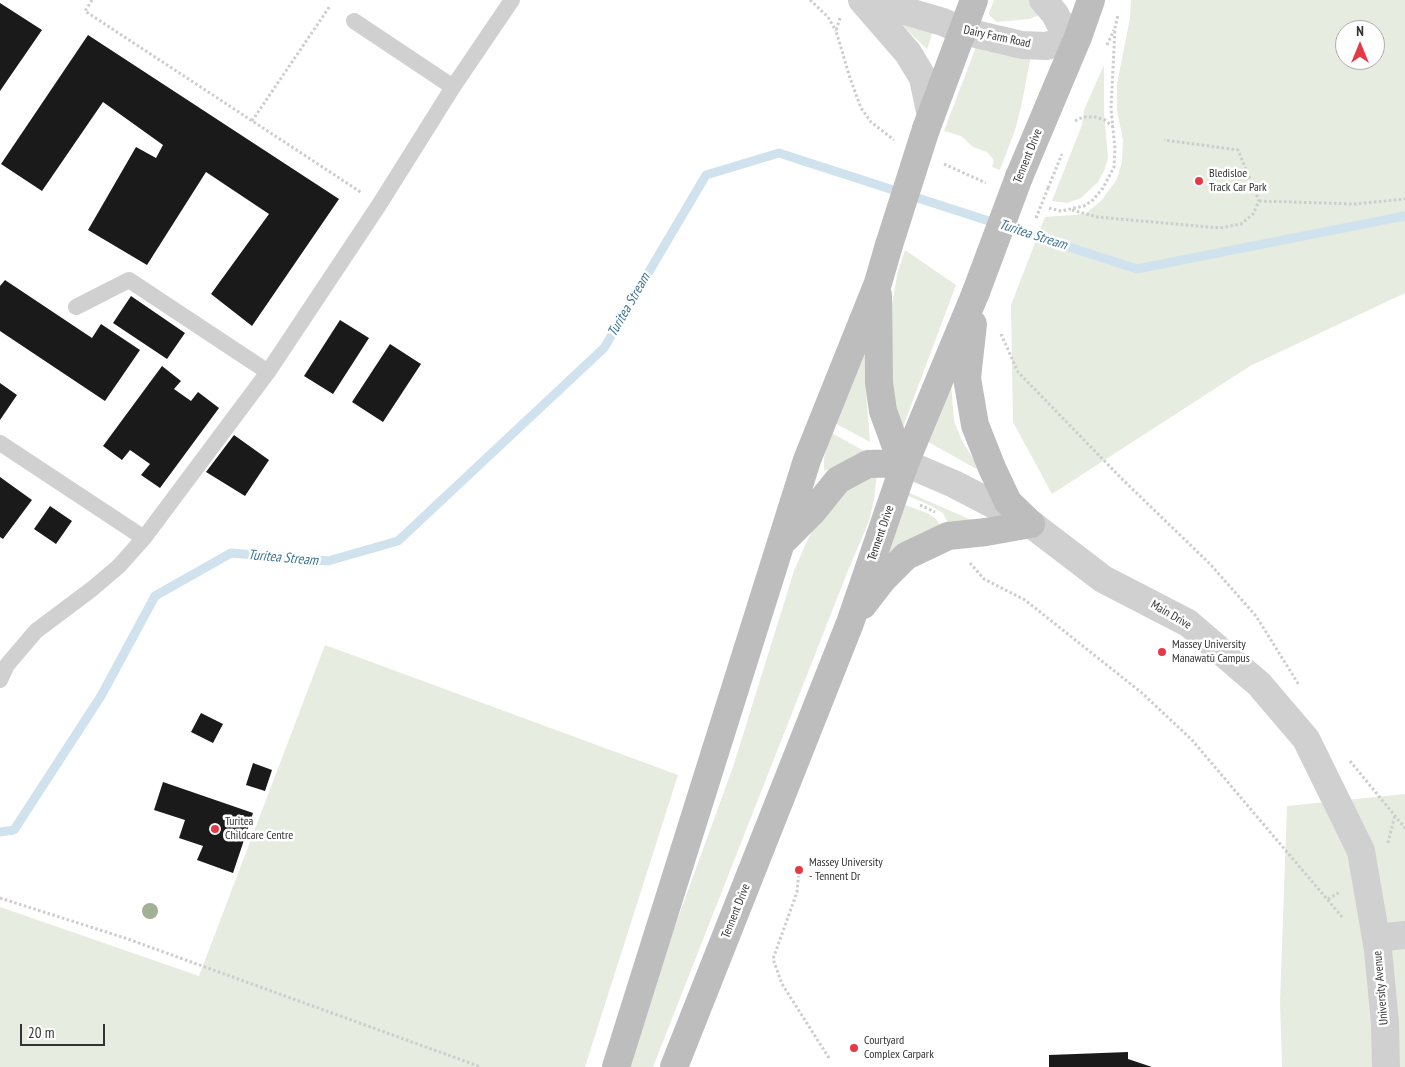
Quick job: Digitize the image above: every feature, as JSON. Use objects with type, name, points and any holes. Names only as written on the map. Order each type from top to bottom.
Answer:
[{"type":"main road","points":[[616,1067],[710,775],[746,652],[821,422],[878,283],[929,122],[974,0]]},
{"type":"main road","name":"Tennent Drive","points":[[674,1067],[850,622],[905,463],[976,292],[1019,177],[1078,37],[1091,0]]},
{"type":"main road","points":[[781,544],[813,511],[838,480],[868,464],[905,463],[894,444],[883,411],[879,383],[878,283]]},
{"type":"main road","points":[[976,292],[967,378],[975,425],[1008,502],[1031,524]]},
{"type":"main road","points":[[850,622],[883,579],[906,556],[948,536],[1031,524]]},
{"type":"street","name":"Dairy Farm Road","points":[[868,0],[943,22],[963,30],[1022,45],[1046,46],[1078,37]]},
{"type":"street","points":[[1042,0],[1056,14],[1059,22],[1078,37]]},
{"type":"street","points":[[852,6],[908,53],[922,78],[929,122]]},
{"type":"street","name":"Main Drive","points":[[905,463],[954,484],[1031,524],[1103,579],[1188,624],[1259,684],[1306,739],[1361,851],[1376,938]]},
{"type":"street","name":"University Avenue","points":[[1386,1067],[1385,1023],[1376,938],[1405,935]]},
{"type":"lane","points":[[0,680],[7,665],[36,631],[119,566],[144,538],[268,372],[379,205],[453,87],[512,0]]},
{"type":"lane","points":[[354,21],[453,87]]},
{"type":"lane","points":[[76,307],[129,280],[268,372]]},
{"type":"lane","points":[[0,443],[144,538]]},
{"type":"path","points":[[92,0],[85,11],[379,205]]},
{"type":"path","points":[[810,0],[828,17],[836,30],[861,108],[871,122],[888,136],[901,143]]},
{"type":"path","points":[[252,121],[330,6]]},
{"type":"path","points":[[836,30],[852,6]]},
{"type":"path","points":[[1049,208],[1061,211],[1084,206],[1093,200],[1108,180],[1114,167],[1116,149],[1111,110],[1119,9]]},
{"type":"path","points":[[1075,121],[1096,117],[1105,120],[1113,127]]},
{"type":"path","points":[[1072,210],[1097,217],[1220,228],[1241,224],[1253,214],[1259,201],[1238,150],[1164,140]]},
{"type":"path","points":[[943,164],[994,187]]},
{"type":"path","points":[[1259,201],[1355,204],[1405,199]]},
{"type":"path","points":[[999,328],[1018,372],[1120,478],[1210,564],[1256,616],[1301,687]]},
{"type":"path","points":[[984,579],[1025,600],[1142,693],[1192,740],[1340,913],[1346,925]]},
{"type":"path","points":[[1350,760],[1405,828]]},
{"type":"path","points":[[799,870],[797,892],[773,959],[782,984],[830,1058]]},
{"type":"path","points":[[1328,899],[1343,890]]},
{"type":"path","points":[[0,898],[125,938],[481,1067]]},
{"type":"shaded area","points":[[994,0],[1039,0],[1040,12],[1037,16],[1029,19],[997,22],[989,13]]},
{"type":"shaded area","points":[[1131,0],[1405,0],[1405,293],[1250,366],[1052,494],[1013,422],[1011,305],[1045,217],[1085,214],[1101,201],[1117,179],[1122,162],[1123,140],[1117,111],[1117,84],[1130,18]]},
{"type":"shaded area","points":[[887,15],[934,28],[927,49],[906,29]]},
{"type":"shaded area","points":[[979,39],[1031,56],[1015,130],[1000,170],[992,167],[994,160],[987,152],[973,147],[961,136],[944,131]]},
{"type":"shaded area","points":[[1104,65],[1104,113],[1108,158],[1104,171],[1098,182],[1081,198],[1067,203],[1052,201],[1082,125],[1084,110]]},
{"type":"shaded area","points":[[905,250],[956,285],[901,432],[896,422],[887,332],[898,271]]},
{"type":"shaded area","points":[[864,336],[865,379],[870,442],[833,422]]},
{"type":"shaded area","points":[[951,383],[954,421],[962,441],[982,472],[923,439]]},
{"type":"shaded area","points":[[830,432],[866,452],[855,460],[824,471],[824,458]]},
{"type":"shaded area","points":[[877,473],[869,521],[653,1067],[629,1067],[675,926],[733,767],[794,571],[820,517],[839,496],[855,483]]},
{"type":"shaded area","points":[[905,491],[983,525],[950,527],[943,513],[902,493]]},
{"type":"shaded area","points":[[898,502],[929,514],[936,519],[942,529],[874,577]]},
{"type":"shaded area","points":[[325,645],[678,775],[585,1067],[0,1067],[0,907],[199,976]]},
{"type":"shaded area","points":[[1405,794],[1405,1067],[1282,1067],[1280,1002],[1287,806]]},
{"type":"building","points":[[0,3],[42,30],[0,91]]},
{"type":"building","points":[[88,35],[339,199],[252,326],[211,294],[269,214],[206,172],[147,265],[88,230],[136,147],[156,158],[163,145],[103,102],[42,191],[1,164]]},
{"type":"building","points":[[5,280],[92,338],[101,324],[140,350],[105,401],[0,331],[0,286]]},
{"type":"building","points":[[131,296],[185,333],[167,359],[113,323]]},
{"type":"building","points":[[340,320],[369,338],[333,394],[304,376]]},
{"type":"building","points":[[390,344],[421,364],[383,422],[352,402]]},
{"type":"building","points":[[162,366],[181,381],[174,389],[191,401],[198,392],[219,408],[160,488],[141,475],[150,464],[130,450],[122,460],[103,446]]},
{"type":"building","points":[[0,383],[17,395],[0,420]]},
{"type":"building","points":[[234,435],[269,460],[245,496],[206,472]]},
{"type":"building","points":[[0,477],[32,500],[3,539],[0,537]]},
{"type":"building","points":[[50,506],[72,521],[56,544],[34,529]]},
{"type":"building","points":[[201,713],[223,724],[213,743],[191,732]]},
{"type":"building","points":[[253,763],[272,770],[265,791],[246,785]]},
{"type":"building","name":"Turitea Childcare Centre","points":[[163,782],[253,813],[233,873],[197,860],[203,846],[179,838],[185,820],[154,810]]},
{"type":"building","points":[[1128,1052],[1128,1059],[1152,1067],[1049,1067],[1049,1055]]},
{"type":"waterway","name":"Turitea Stream","points":[[0,832],[14,830],[101,696],[155,596],[231,553],[328,561],[398,541],[604,348],[706,175],[779,153],[1137,269],[1405,216]]},
{"type":"place","name":"Bledisloe Track Car Park","points":[[1199,181]]},
{"type":"place","name":"Massey University Manawatū Campus","points":[[1162,652]]},
{"type":"place","name":"Turitea Childcare Centre","points":[[215,829]]},
{"type":"place","name":"Massey University - Tennent Dr","points":[[799,870]]},
{"type":"place","name":"Courtyard Complex Carpark","points":[[854,1048]]}]
